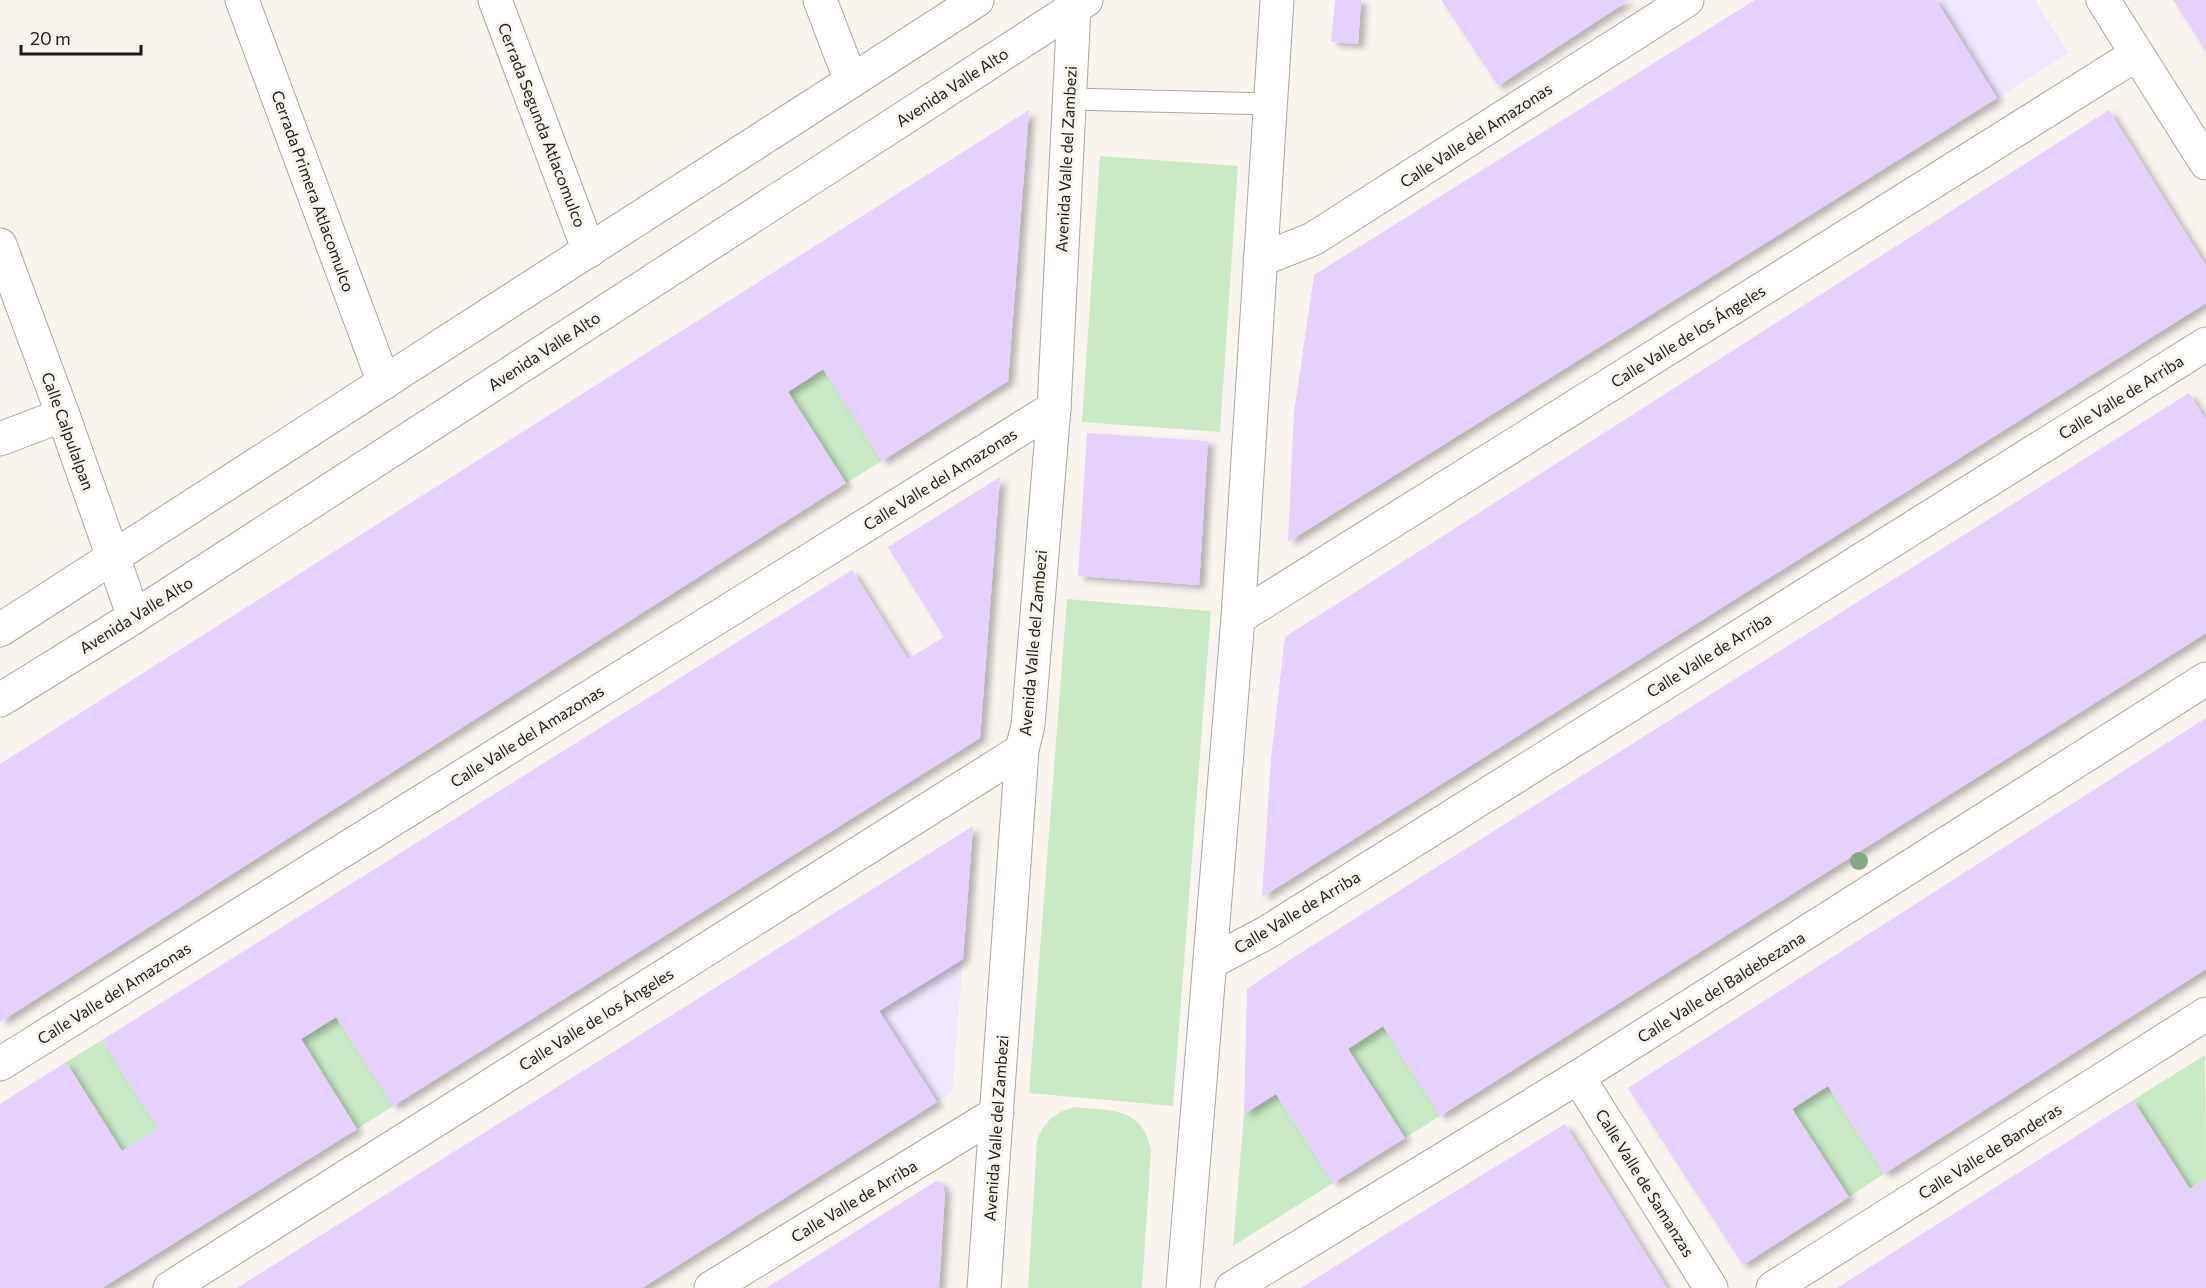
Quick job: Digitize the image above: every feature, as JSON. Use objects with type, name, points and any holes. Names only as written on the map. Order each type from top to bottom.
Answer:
[{"type":"street","name":"Cerrada Primera Atlacomulco","points":[[242,0],[384,383]]},
{"type":"street","name":"Cerrada Segunda Atlacomulco","points":[[495,0],[589,251]]},
{"type":"street","points":[[820,0],[851,81]]},
{"type":"street","points":[[0,630],[977,0]]},
{"type":"street","points":[[1183,1288],[1238,618],[1276,0]]},
{"type":"street","name":"Calle Valle del Amazonas","points":[[1260,260],[1313,238],[1687,0]]},
{"type":"street","points":[[2103,0],[2206,163]]},
{"type":"street","name":"Avenida Valle del Zambezi","points":[[984,1288],[1022,750],[1028,725],[1054,408],[1069,99],[1080,3]]},
{"type":"street","name":"Avenida Valle Alto","points":[[0,700],[134,617],[1080,3]]},
{"type":"street","name":"Calle Valle de los Ángeles","points":[[1238,618],[2137,54]]},
{"type":"street","name":"Calle Calpulalpan","points":[[0,245],[134,617]]},
{"type":"street","name":"Calle Valle de Arriba","points":[[1210,962],[1266,933],[2206,344]]},
{"type":"street","name":"Calle Valle del Amazonas","points":[[0,1064],[1054,408]]},
{"type":"street","points":[[0,439],[63,415]]},
{"type":"street","name":"Calle Valle del Baldebezana","points":[[1232,1288],[1578,1077],[2206,679]]},
{"type":"street","name":"Calle Valle de los Ángeles","points":[[170,1288],[1022,750]]},
{"type":"street","name":"Calle Valle de Banderas","points":[[1773,1288],[2206,1014]]},
{"type":"street","name":"Calle Valle de Samanzas","points":[[1578,1077],[1711,1288]]},
{"type":"street","name":"Calle Valle de Arriba","points":[[711,1288],[997,1113]]},
{"type":"lane","points":[[1069,99],[1270,104]]},
{"type":"shaded area","points":[[1936,0],[2035,0],[2069,53],[1997,98]]},
{"type":"shaded area","points":[[963,959],[952,1093],[937,1102],[879,1011]]},
{"type":"green space","points":[[1100,156],[1238,166],[1220,432],[1082,422]]},
{"type":"green space","points":[[823,369],[882,461],[846,483],[788,392]]},
{"type":"green space","points":[[1067,599],[1211,611],[1173,1106],[1029,1093]]},
{"type":"green space","points":[[336,1017],[393,1106],[357,1129],[301,1039]]},
{"type":"green space","points":[[1383,1026],[1440,1116],[1405,1138],[1348,1049]]},
{"type":"green space","points":[[102,1040],[158,1129],[122,1151],[66,1062]]},
{"type":"green space","points":[[2205,1055],[2206,1179],[2190,1189],[2133,1100]]},
{"type":"green space","points":[[1828,1086],[1884,1174],[1849,1197],[1792,1109]]},
{"type":"green space","points":[[1276,1094],[1333,1183],[1233,1246],[1244,1114]]},
{"type":"green space","points":[[1075,1107],[1124,1114],[1141,1126],[1147,1137],[1151,1151],[1142,1288],[1028,1288],[1037,1140],[1052,1118]]},
{"type":"building","points":[[1335,0],[1361,0],[1358,44],[1331,42]]},
{"type":"building","points":[[1441,0],[1629,0],[1498,86]]},
{"type":"building","points":[[1755,0],[1936,0],[1997,98],[1288,542],[1294,413],[1314,275]]},
{"type":"building","points":[[2173,0],[2206,0],[2206,52],[2186,20]]},
{"type":"building","points":[[1029,110],[1008,381],[882,461],[823,369],[788,392],[846,483],[0,1022],[0,764]]},
{"type":"building","points":[[2109,110],[2206,266],[2206,303],[1262,897],[1271,759],[1285,637]]},
{"type":"building","points":[[2189,393],[2206,420],[2206,633],[1440,1116],[1383,1026],[1348,1049],[1405,1138],[1333,1183],[1276,1094],[1244,1114],[1247,989],[1291,959]]},
{"type":"building","points":[[1087,433],[1208,441],[1199,585],[1078,576]]},
{"type":"building","points":[[1000,477],[980,738],[393,1106],[336,1017],[301,1039],[357,1129],[102,1288],[0,1288],[0,1104],[66,1062],[122,1151],[158,1129],[102,1040],[852,570],[908,659],[944,637],[888,547]]},
{"type":"building","points":[[2206,718],[2206,969],[1884,1174],[1828,1086],[1792,1109],[1849,1197],[1743,1265],[1628,1088]]},
{"type":"building","points":[[973,826],[963,959],[879,1011],[937,1102],[642,1288],[237,1288]]},
{"type":"building","points":[[2133,1100],[2190,1189],[2206,1179],[2206,1288],[1837,1288]]},
{"type":"building","points":[[1565,1124],[1667,1288],[1301,1288],[1383,1236]]},
{"type":"building","points":[[936,1181],[941,1182],[945,1192],[939,1288],[766,1288]]}]
